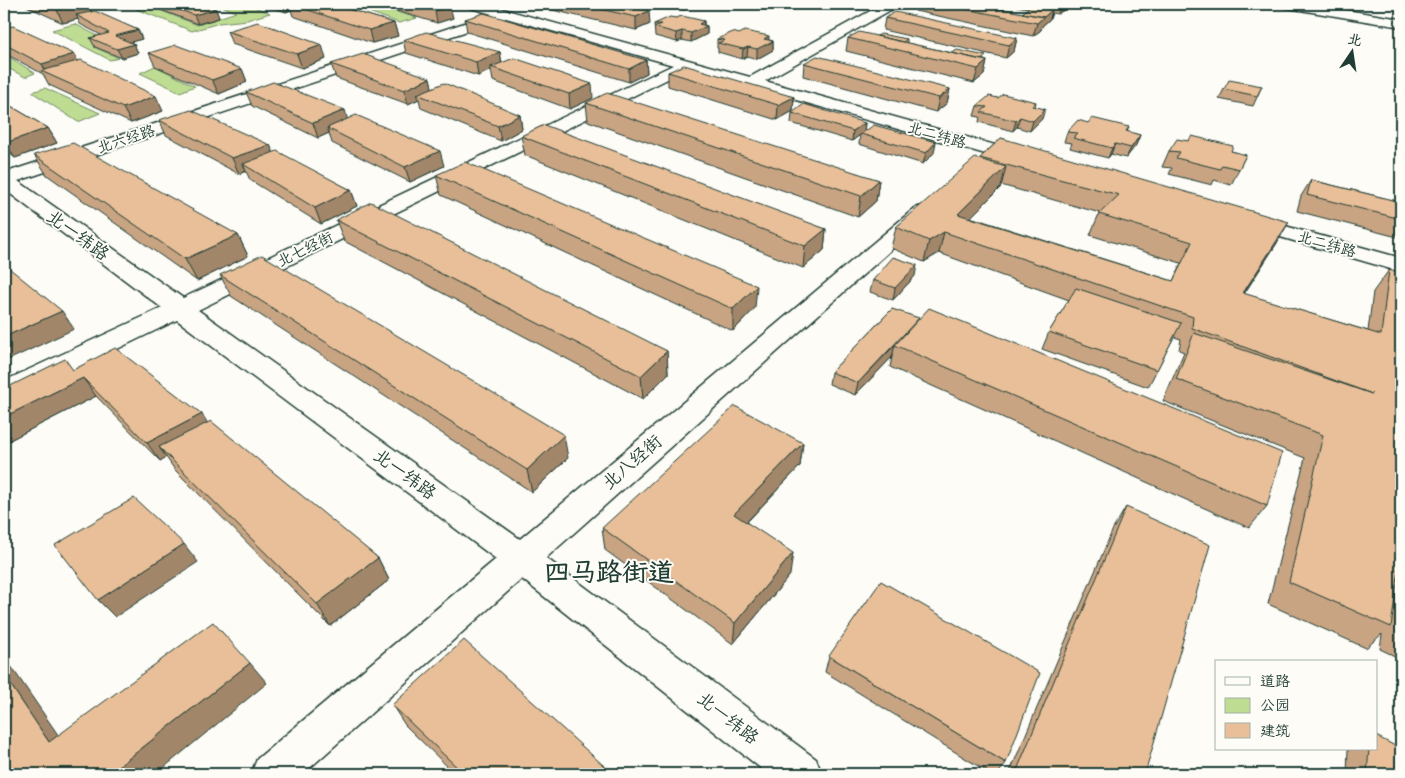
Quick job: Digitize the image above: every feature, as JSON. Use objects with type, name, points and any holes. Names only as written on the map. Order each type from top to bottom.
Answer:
[{"type":"street","name":"北二纬路","points":[[472,4],[1040,164]]},
{"type":"street","name":"北六经路","points":[[4,180],[532,4]]},
{"type":"street","points":[[751,83],[892,4]]},
{"type":"street","points":[[1288,4],[1401,23]]},
{"type":"street","name":"北七经街","points":[[4,392],[685,65]]},
{"type":"street","points":[[970,170],[993,150]]},
{"type":"street","name":"北一纬路","points":[[4,180],[520,558],[801,774]]},
{"type":"street","name":"北八经街","points":[[272,774],[940,196]]},
{"type":"street","name":"北二纬路","points":[[1230,217],[1401,265]]},
{"type":"green space","points":[[217,4],[247,4],[270,13],[247,20],[219,23],[192,31],[136,9],[149,6],[198,25],[236,12]]},
{"type":"green space","points":[[357,4],[370,4],[417,18],[399,23],[358,8],[362,6]]},
{"type":"green space","points":[[75,24],[109,42],[94,47],[119,58],[110,60],[52,30]]},
{"type":"green space","points":[[4,54],[35,73],[25,77],[4,66]]},
{"type":"green space","points":[[155,66],[195,86],[180,92],[140,73]]},
{"type":"green space","points":[[45,88],[100,113],[78,122],[32,92]]},
{"type":"building","points":[[42,4],[83,4],[57,10]]},
{"type":"building","points":[[163,4],[200,4],[216,9],[194,15]]},
{"type":"building","points":[[290,4],[331,4],[394,23],[369,30]]},
{"type":"building","points":[[410,4],[443,4],[450,6],[435,11]]},
{"type":"building","points":[[577,4],[616,4],[649,11],[636,17]]},
{"type":"building","points":[[940,4],[976,4],[1044,17],[1037,23]]},
{"type":"building","points":[[1031,6],[1052,10],[1044,17],[1022,13]]},
{"type":"building","points":[[95,11],[138,30],[115,36],[134,44],[117,49],[90,38],[109,33],[76,15]]},
{"type":"building","points":[[895,12],[1017,38],[1009,45],[885,18]]},
{"type":"building","points":[[484,13],[646,60],[629,69],[465,19]]},
{"type":"building","points":[[682,16],[704,21],[699,24],[707,26],[691,33],[682,31],[676,33],[654,27],[661,24],[654,24],[670,17]]},
{"type":"building","points":[[258,22],[322,45],[297,54],[227,31]]},
{"type":"building","points":[[13,26],[74,54],[42,64],[4,44],[4,28]]},
{"type":"building","points":[[745,31],[769,36],[764,39],[773,41],[757,49],[748,47],[743,49],[718,43],[725,40],[717,39],[733,32],[739,34]]},
{"type":"building","points":[[426,32],[500,52],[476,62],[403,40]]},
{"type":"building","points":[[859,32],[987,61],[978,69],[848,38]]},
{"type":"building","points":[[881,34],[907,39],[903,42],[877,36]]},
{"type":"building","points":[[176,45],[242,69],[212,80],[149,53]]},
{"type":"building","points":[[957,50],[986,56],[981,60],[952,53]]},
{"type":"building","points":[[363,54],[430,78],[404,90],[331,64]]},
{"type":"building","points":[[817,56],[950,89],[939,98],[804,63]]},
{"type":"building","points":[[514,58],[592,84],[569,94],[491,67]]},
{"type":"building","points":[[81,60],[156,96],[123,108],[41,71]]},
{"type":"building","points":[[684,65],[794,97],[778,105],[668,72]]},
{"type":"building","points":[[1229,80],[1262,86],[1257,96],[1224,89]]},
{"type":"building","points":[[273,82],[345,110],[313,123],[246,92]]},
{"type":"building","points":[[444,83],[520,115],[498,126],[417,94]]},
{"type":"building","points":[[607,93],[879,180],[861,196],[586,103]]},
{"type":"building","points":[[1003,94],[1036,102],[1032,106],[1045,109],[1033,121],[1020,117],[1016,121],[981,112],[987,107],[977,106],[989,96],[998,98]]},
{"type":"building","points":[[4,102],[48,128],[5,143]]},
{"type":"building","points":[[804,104],[865,123],[853,131],[792,113]]},
{"type":"building","points":[[191,110],[270,145],[232,158],[159,120]]},
{"type":"building","points":[[356,115],[440,151],[405,167],[327,128]]},
{"type":"building","points":[[1092,118],[1129,127],[1126,131],[1140,135],[1131,148],[1115,144],[1112,148],[1073,138],[1078,133],[1067,132],[1078,120],[1088,123]]},
{"type":"building","points":[[544,125],[826,229],[805,246],[521,136]]},
{"type":"building","points":[[874,125],[936,142],[926,153],[861,134]]},
{"type":"building","points":[[1192,136],[1233,146],[1231,151],[1246,155],[1239,169],[1222,165],[1220,169],[1176,158],[1180,152],[1169,151],[1177,139],[1188,141]]},
{"type":"building","points":[[1001,138],[1289,222],[1243,293],[1381,335],[1389,270],[1401,273],[1401,554],[1391,627],[1289,582],[1323,435],[1176,379],[1194,333],[1372,394],[1192,328],[1193,317],[944,232],[929,241],[896,227],[975,158],[1006,167],[958,214],[1173,281],[1192,242],[1099,214],[1119,195],[980,158]]},
{"type":"building","points":[[73,143],[238,235],[185,259],[34,155]]},
{"type":"building","points":[[277,151],[351,190],[315,208],[243,164]]},
{"type":"building","points":[[465,162],[757,286],[733,309],[436,175]]},
{"type":"building","points":[[1311,180],[1401,202],[1401,219],[1307,195]]},
{"type":"building","points":[[371,202],[667,351],[641,376],[336,220]]},
{"type":"building","points":[[262,255],[564,435],[527,470],[220,275]]},
{"type":"building","points":[[893,257],[917,265],[895,288],[873,280]]},
{"type":"building","points":[[4,264],[62,311],[4,337]]},
{"type":"building","points":[[1076,288],[1181,323],[1157,370],[1049,332]]},
{"type":"building","points":[[929,308],[1282,453],[1267,506],[895,345]]},
{"type":"building","points":[[892,309],[919,318],[858,383],[831,372]]},
{"type":"building","points":[[115,348],[202,414],[147,443],[83,378],[4,417],[4,389],[65,359],[73,370]]},
{"type":"building","points":[[735,406],[803,443],[734,514],[793,553],[735,623],[602,528]]},
{"type":"building","points":[[211,421],[378,558],[317,604],[159,447]]},
{"type":"building","points":[[134,498],[184,544],[98,600],[55,545]]},
{"type":"building","points":[[1126,507],[1210,545],[1145,774],[1023,774],[1017,770]]},
{"type":"building","points":[[881,581],[1040,673],[1006,763],[829,656]]},
{"type":"building","points":[[213,622],[250,663],[109,774],[4,774],[4,675],[49,742]]},
{"type":"building","points":[[464,640],[613,774],[464,774],[392,705]]},
{"type":"building","points":[[1378,737],[1401,749],[1401,774],[1367,774],[1369,750],[1378,750]]},
{"type":"district","name":"四马路街道","points":[[609,571]]}]
